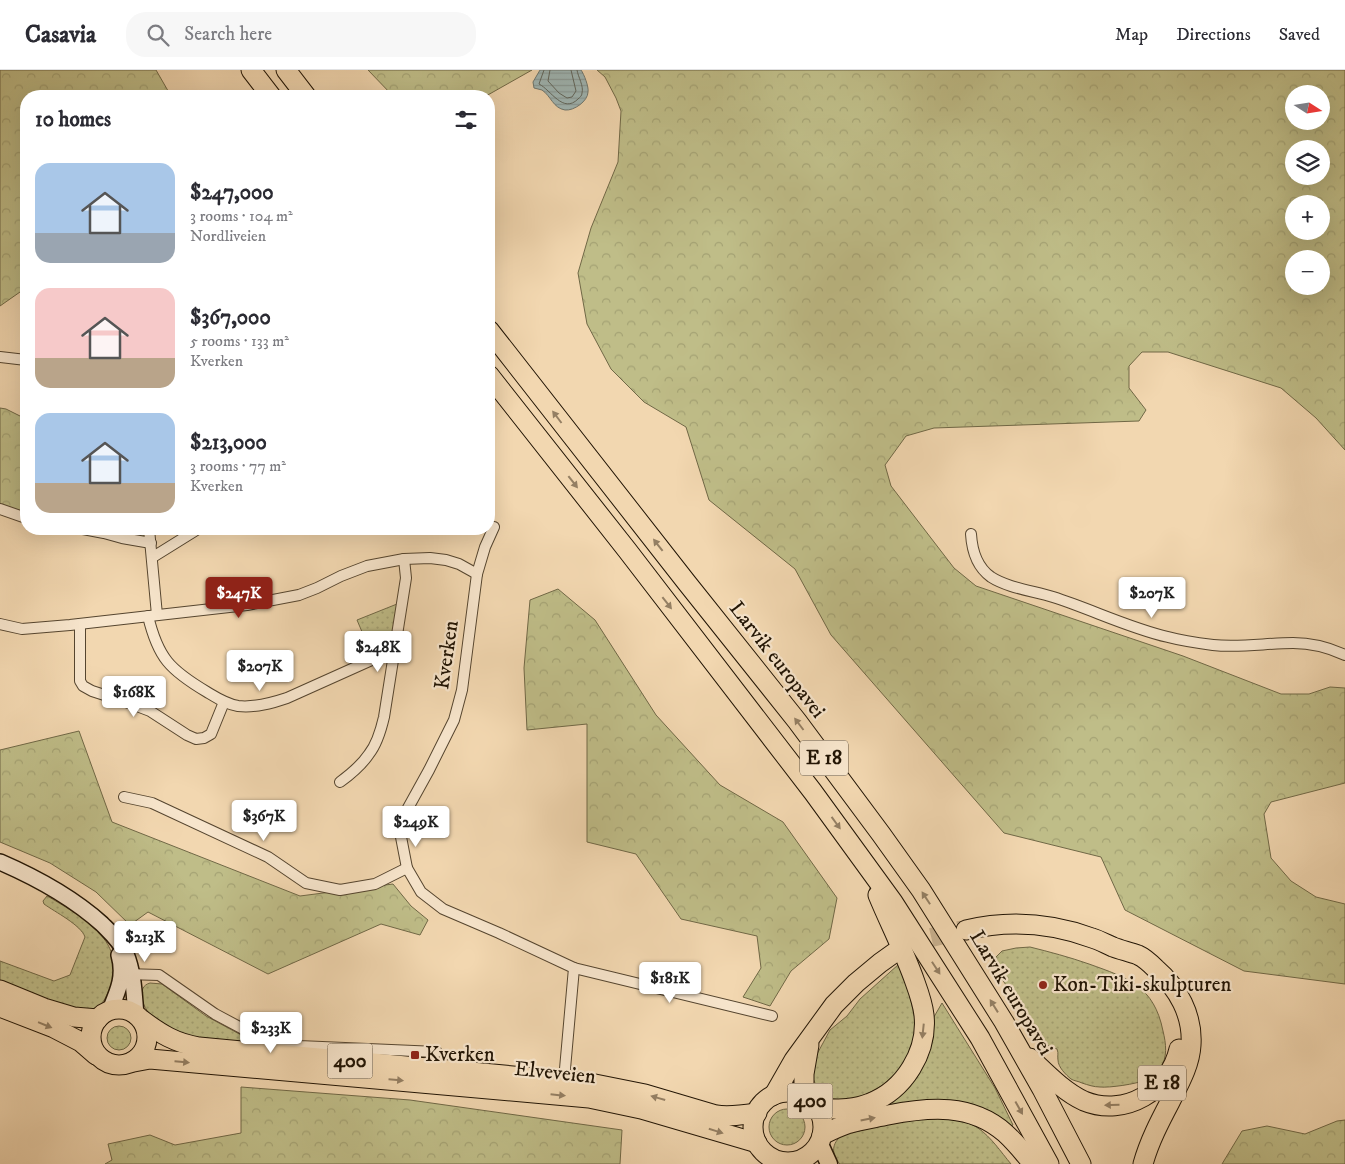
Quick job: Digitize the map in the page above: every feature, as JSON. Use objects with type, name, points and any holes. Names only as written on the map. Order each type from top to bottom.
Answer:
[{"type":"highway","points":[[251,70],[266,90]]},
{"type":"highway","points":[[286,70],[301,90]]},
{"type":"highway","name":"Larvik europavei","points":[[495,338],[797,721],[921,890],[1019,1048],[1081,1164]]},
{"type":"highway","name":"E 18","points":[[495,383],[627,550],[860,855],[898,910],[980,1038],[1049,1164]]},
{"type":"highway","name":"E 18","points":[[811,1102],[831,1109],[860,1106],[883,1097],[904,1079],[919,1052],[923,1038],[924,1015],[922,1004],[910,968],[860,855]]},
{"type":"highway","name":"E 18","points":[[966,930],[994,924],[1027,924],[1078,933],[1139,956],[1149,962],[1167,979],[1184,1004],[1189,1018],[1191,1046],[1185,1071],[1150,1144],[1143,1164]]},
{"type":"highway","name":"E 18","points":[[1019,1048],[1052,1078],[1072,1093],[1095,1104],[1115,1105],[1134,1102],[1143,1098],[1161,1084],[1173,1066],[1179,1044],[1179,1033],[1174,1010],[1152,979],[1112,946]]},
{"type":"highway","points":[[774,1095],[794,1060],[843,995],[867,973],[894,953]]},
{"type":"highway","name":"400","points":[[0,990],[44,1008],[74,1017],[104,1014],[120,1009],[128,1010],[139,1017]]},
{"type":"highway","name":"400","points":[[0,1006],[54,1028],[81,1042],[100,1059],[109,1064],[119,1066],[134,1062]]},
{"type":"highway","points":[[96,1055],[90,1036],[92,1027],[104,1014]]},
{"type":"highway","points":[[134,1062],[146,1046],[147,1036],[145,1027],[139,1017]]},
{"type":"highway","name":"Elveveien","points":[[139,1017],[164,1036],[187,1045],[199,1047],[590,1083],[622,1088],[716,1115],[740,1116],[757,1113]]},
{"type":"highway","points":[[810,1039],[804,1074],[811,1102]]},
{"type":"highway","name":"Elveveien","points":[[134,1062],[150,1059],[190,1062],[588,1098],[641,1109],[758,1143]]},
{"type":"highway","name":"400","points":[[789,1092],[811,1102],[822,1122],[821,1139],[810,1154],[799,1162],[787,1162],[770,1157],[763,1151],[755,1136],[754,1128],[757,1113],[767,1100],[774,1095],[789,1092]]},
{"type":"highway","points":[[821,1139],[847,1124],[860,1121],[923,1109],[952,1109],[979,1116],[1004,1132],[1033,1164]]},
{"type":"main road","points":[[0,862],[27,874],[71,899],[109,930],[127,974],[139,1017]]},
{"type":"main road","points":[[104,1014],[127,974]]},
{"type":"main road","points":[[821,1139],[829,1164]]},
{"type":"street","points":[[0,357],[20,359]]},
{"type":"street","points":[[0,509],[20,516]]},
{"type":"street","points":[[970,534],[972,551],[979,564],[990,576],[1001,583],[1038,592],[1078,605],[1127,624],[1168,637],[1215,645],[1253,646],[1294,643],[1333,649],[1345,655]]},
{"type":"street","points":[[111,535],[151,543]]},
{"type":"street","points":[[150,535],[152,632],[164,658],[176,671],[186,680],[224,702],[238,706],[271,703],[287,698],[394,650]]},
{"type":"street","points":[[152,557],[188,535]]},
{"type":"street","name":"Kverken","points":[[490,535],[484,547],[477,574],[462,690],[454,720],[430,770],[408,808],[402,837],[407,868],[421,892],[444,910],[574,968],[772,1016]]},
{"type":"street","points":[[0,624],[22,628],[80,624],[247,606],[299,595],[367,566],[404,559],[430,558],[446,560],[459,564],[477,574]]},
{"type":"street","points":[[340,782],[359,767],[370,753],[378,737],[384,717],[406,578],[404,559]]},
{"type":"street","points":[[80,624],[80,681],[92,691],[150,711],[187,735],[196,738],[204,738],[211,734],[224,702]]},
{"type":"street","points":[[124,797],[152,803],[268,857],[306,883],[340,890],[375,884],[407,868]]},
{"type":"street","points":[[564,1080],[574,968]]},
{"type":"street","points":[[127,974],[158,974],[214,1014],[260,1038],[278,1043],[300,1046],[437,1052]]},
{"type":"green space","points":[[0,70],[156,70],[168,90],[20,90],[20,292],[0,306]]},
{"type":"green space","points":[[368,70],[532,70],[495,91],[387,90]]},
{"type":"green space","points":[[597,70],[1345,70],[1345,450],[1316,418],[1281,388],[1168,352],[1142,352],[1129,366],[1129,388],[1146,410],[1139,421],[934,428],[906,436],[885,465],[891,486],[954,568],[976,586],[1183,656],[1281,694],[1309,694],[1330,687],[1345,688],[1345,783],[1271,802],[1264,814],[1271,858],[1291,881],[1316,897],[1345,904],[1345,984],[1244,971],[1125,910],[1101,857],[1004,833],[831,635],[795,569],[709,500],[686,427],[644,402],[611,369],[587,324],[578,273],[591,228],[618,162],[621,111],[605,77]]},
{"type":"green space","points":[[0,408],[20,416],[20,513],[0,506]]},
{"type":"green space","points":[[124,535],[145,535],[146,539]]},
{"type":"green space","points":[[558,589],[595,620],[656,715],[720,785],[783,822],[837,898],[829,939],[791,971],[770,1006],[743,997],[761,968],[757,936],[681,919],[636,854],[587,842],[587,724],[527,730],[524,668],[530,600]]},
{"type":"green space","points":[[397,604],[392,638],[371,653],[357,620]]},
{"type":"green space","points":[[79,731],[112,822],[300,896],[393,884],[411,906],[428,920],[420,935],[381,924],[268,974],[148,912],[130,925],[96,892],[50,863],[0,842],[0,750]]},
{"type":"green space","points":[[47,896],[89,923],[100,933],[108,945],[113,958],[114,973],[105,999],[94,1009],[84,1011],[0,986],[0,961],[54,981],[70,975],[85,937],[83,932],[73,923],[44,904],[43,901]]},
{"type":"green space","points":[[1030,947],[1074,959],[1116,974],[1127,979],[1146,994],[1159,1016],[1165,1040],[1166,1050],[1163,1064],[1157,1072],[1141,1081],[1104,1087],[1096,1087],[1072,1080],[1059,1065],[1057,1049],[1042,1041],[1030,1018],[995,968],[996,957],[1002,951]]},
{"type":"green space","points":[[899,964],[907,984],[915,1019],[914,1043],[902,1068],[883,1085],[867,1094],[847,1101],[829,1098],[818,1090],[812,1076],[816,1056],[830,1030],[847,1016],[860,999]]},
{"type":"green space","points":[[150,983],[162,984],[206,1016],[256,1043],[210,1040],[176,1032],[156,1019],[145,1008],[142,990]]},
{"type":"green space","points":[[942,1003],[995,1088],[1013,1125],[1009,1127],[986,1114],[879,1112]]},
{"type":"green space","points":[[119,1026],[128,1029],[131,1038],[128,1047],[119,1050],[110,1047],[107,1038],[110,1029]]},
{"type":"green space","points":[[241,1087],[410,1100],[622,1130],[620,1164],[105,1164],[112,1160],[108,1144],[150,1135],[175,1145],[241,1133]]},
{"type":"green space","points":[[787,1109],[794,1110],[800,1114],[804,1120],[804,1134],[800,1140],[794,1144],[787,1145],[780,1144],[774,1140],[770,1134],[769,1127],[770,1120],[774,1114],[780,1110]]},
{"type":"green space","points":[[947,1117],[978,1128],[992,1140],[1011,1164],[840,1164],[834,1154],[835,1143],[840,1137],[847,1134],[903,1122]]},
{"type":"green space","points":[[1345,1120],[1345,1164],[1222,1164],[1242,1131],[1267,1126],[1305,1134],[1337,1121]]},
{"type":"water","points":[[540,70],[581,70],[588,87],[586,99],[572,109],[561,109],[545,92],[534,88],[533,82]]},
{"type":"tunnel","points":[[905,947],[929,938],[962,930]]},
{"type":"place","name":"Kon-Tiki-skulpturen","points":[[1043,985]]},
{"type":"place","name":"Kverken","points":[[415,1055]]}]
